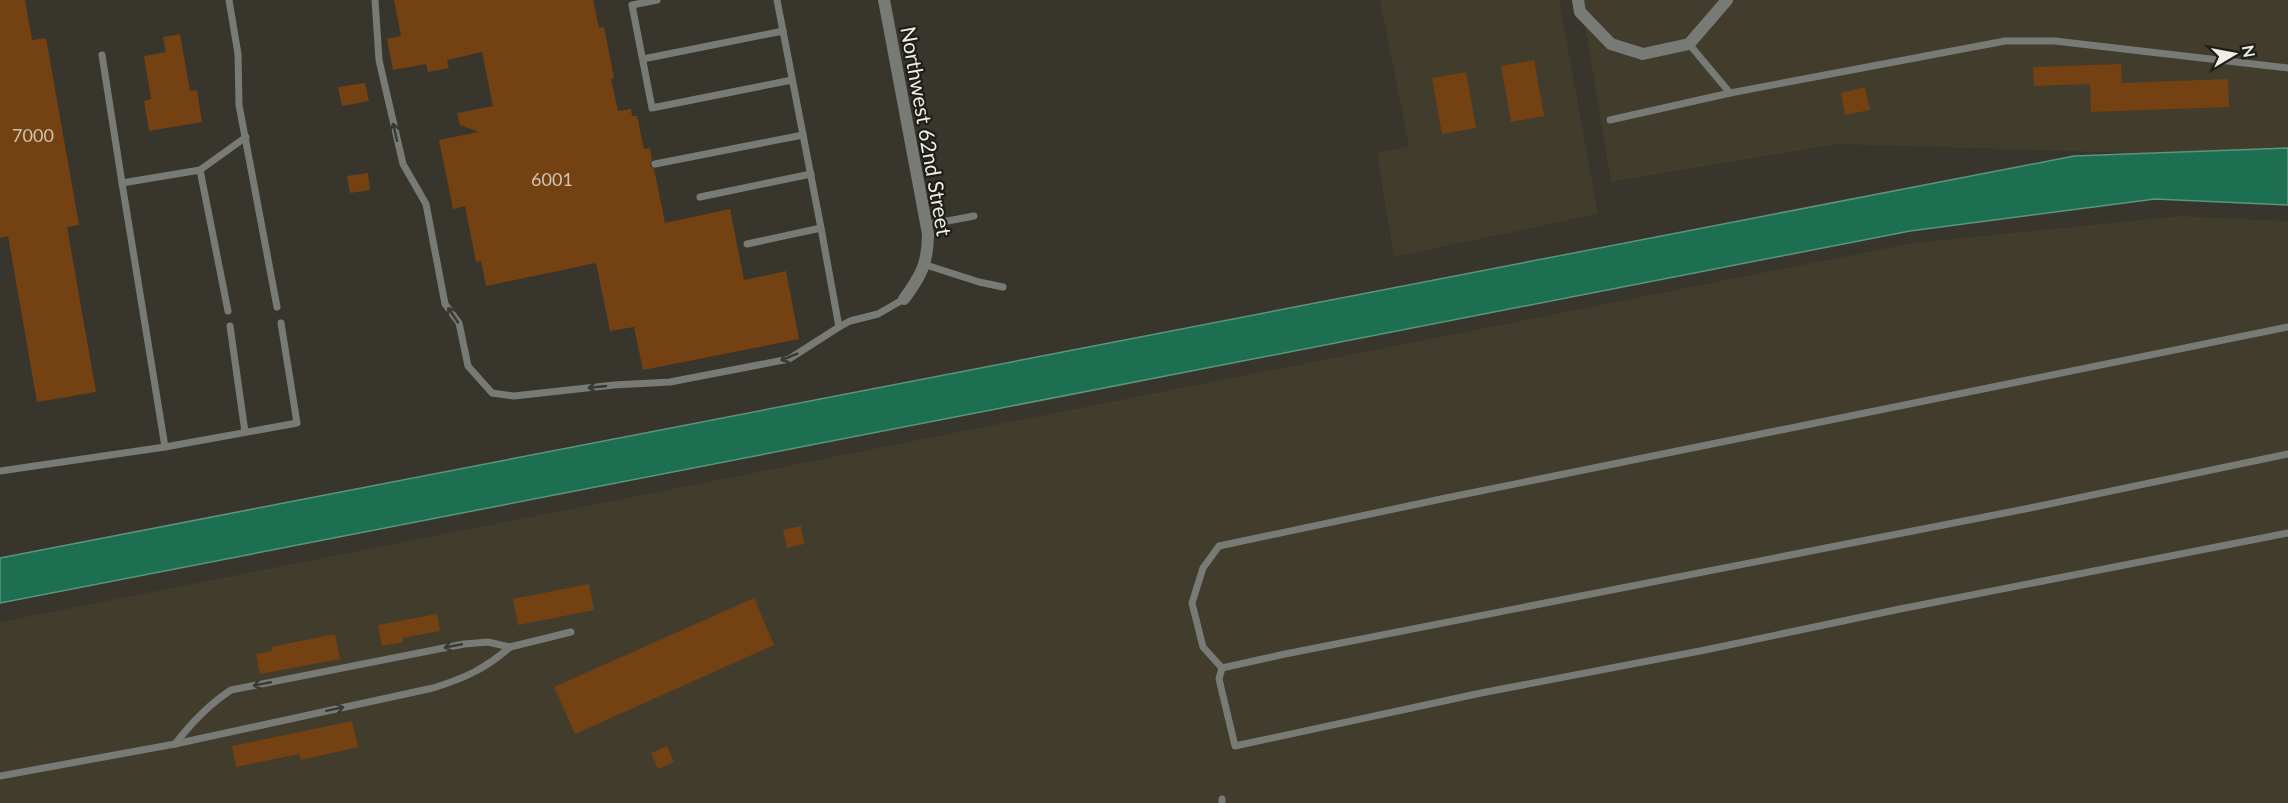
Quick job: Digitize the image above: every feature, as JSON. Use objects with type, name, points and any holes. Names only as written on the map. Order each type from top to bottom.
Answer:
[{"type":"street","name":"Northwest 62nd Street","points":[[885,0],[926,225],[928,250],[926,265],[904,299]]},
{"type":"street","points":[[1578,0],[1580,12],[1611,44],[1642,54],[1689,44],[1726,0]]},
{"type":"lane","points":[[229,0],[238,54],[239,105],[277,307]]},
{"type":"lane","points":[[375,0],[379,60],[403,164],[426,204],[445,304],[459,323],[468,366],[492,393],[514,396],[614,385],[670,382],[789,359],[838,327],[850,321],[878,315],[904,299]]},
{"type":"lane","points":[[657,0],[632,5],[652,108],[792,80]]},
{"type":"lane","points":[[777,0],[838,327]]},
{"type":"lane","points":[[643,59],[783,31]]},
{"type":"lane","points":[[1610,120],[1730,93],[2005,41],[2055,41],[2288,68]]},
{"type":"lane","points":[[1689,44],[1730,93]]},
{"type":"lane","points":[[102,55],[165,447]]},
{"type":"lane","points":[[655,164],[803,135]]},
{"type":"lane","points":[[122,183],[200,170],[246,137]]},
{"type":"lane","points":[[200,170],[228,311]]},
{"type":"lane","points":[[700,197],[811,174]]},
{"type":"lane","points":[[926,225],[974,216]]},
{"type":"lane","points":[[747,243],[821,228]]},
{"type":"lane","points":[[926,265],[1003,287]]},
{"type":"lane","points":[[0,471],[165,447],[297,423],[281,323]]},
{"type":"lane","points":[[230,326],[245,432]]},
{"type":"lane","points":[[1222,668],[1203,647],[1192,603],[1203,568],[1219,546],[2288,327]]},
{"type":"lane","points":[[1222,668],[2030,508],[2288,454]]},
{"type":"lane","points":[[1222,668],[1219,679],[1234,746],[1481,693],[1705,651],[1900,609],[2288,533]]},
{"type":"lane","points":[[175,744],[212,702],[231,690],[464,644],[488,642],[510,647],[572,632]]},
{"type":"lane","points":[[0,776],[175,744],[433,688],[466,678],[489,665],[510,647]]},
{"type":"shaded area","points":[[1380,0],[1559,0],[1598,214],[1394,257],[1377,153],[1409,146]]},
{"type":"shaded area","points":[[1581,0],[2288,0],[2288,158],[1839,144],[1611,182]]},
{"type":"shaded area","points":[[2288,148],[2288,205],[2155,199],[1910,231],[0,603],[0,558],[2074,156]]},
{"type":"shaded area","points":[[2179,216],[2288,221],[2288,803],[0,803],[0,622],[1913,243]]},
{"type":"building","points":[[0,0],[25,0],[32,40],[46,38],[79,225],[67,227],[96,392],[37,402],[8,236],[0,238]]},
{"type":"building","points":[[394,0],[593,0],[599,28],[604,27],[618,111],[631,109],[632,116],[637,116],[644,149],[650,148],[652,159],[650,166],[654,169],[665,223],[730,209],[744,280],[786,271],[799,339],[643,370],[634,327],[610,331],[596,263],[486,286],[481,261],[476,262],[465,206],[453,209],[439,140],[479,132],[460,125],[457,113],[493,106],[482,52],[447,60],[449,68],[428,72],[426,64],[393,70],[387,39],[401,36]]},
{"type":"building","points":[[180,34],[190,91],[197,90],[202,122],[149,131],[144,101],[151,99],[144,56],[166,52],[163,37]]},
{"type":"building","points":[[1534,60],[1544,116],[1511,122],[1501,66]]},
{"type":"building","points":[[2121,64],[2122,83],[2228,79],[2229,107],[2091,112],[2090,84],[2034,86],[2033,67]]},
{"type":"building","points":[[1466,72],[1476,128],[1442,134],[1432,78]]},
{"type":"building","points":[[365,83],[369,101],[342,106],[338,87]]},
{"type":"building","points":[[1865,87],[1870,110],[1845,115],[1841,93]]},
{"type":"building","points":[[368,173],[370,190],[350,193],[347,176]]},
{"type":"building","points":[[801,526],[804,544],[787,548],[783,530]]},
{"type":"building","points":[[589,584],[594,610],[518,625],[513,599]]},
{"type":"building","points":[[754,598],[774,645],[575,734],[554,687]]},
{"type":"building","points":[[437,614],[440,631],[402,638],[403,642],[382,646],[378,625]]},
{"type":"building","points":[[335,634],[340,659],[260,674],[256,654],[272,651],[271,647]]},
{"type":"building","points":[[352,721],[358,747],[301,760],[299,754],[236,767],[232,746]]},
{"type":"building","points":[[667,746],[674,762],[658,769],[651,753]]}]
